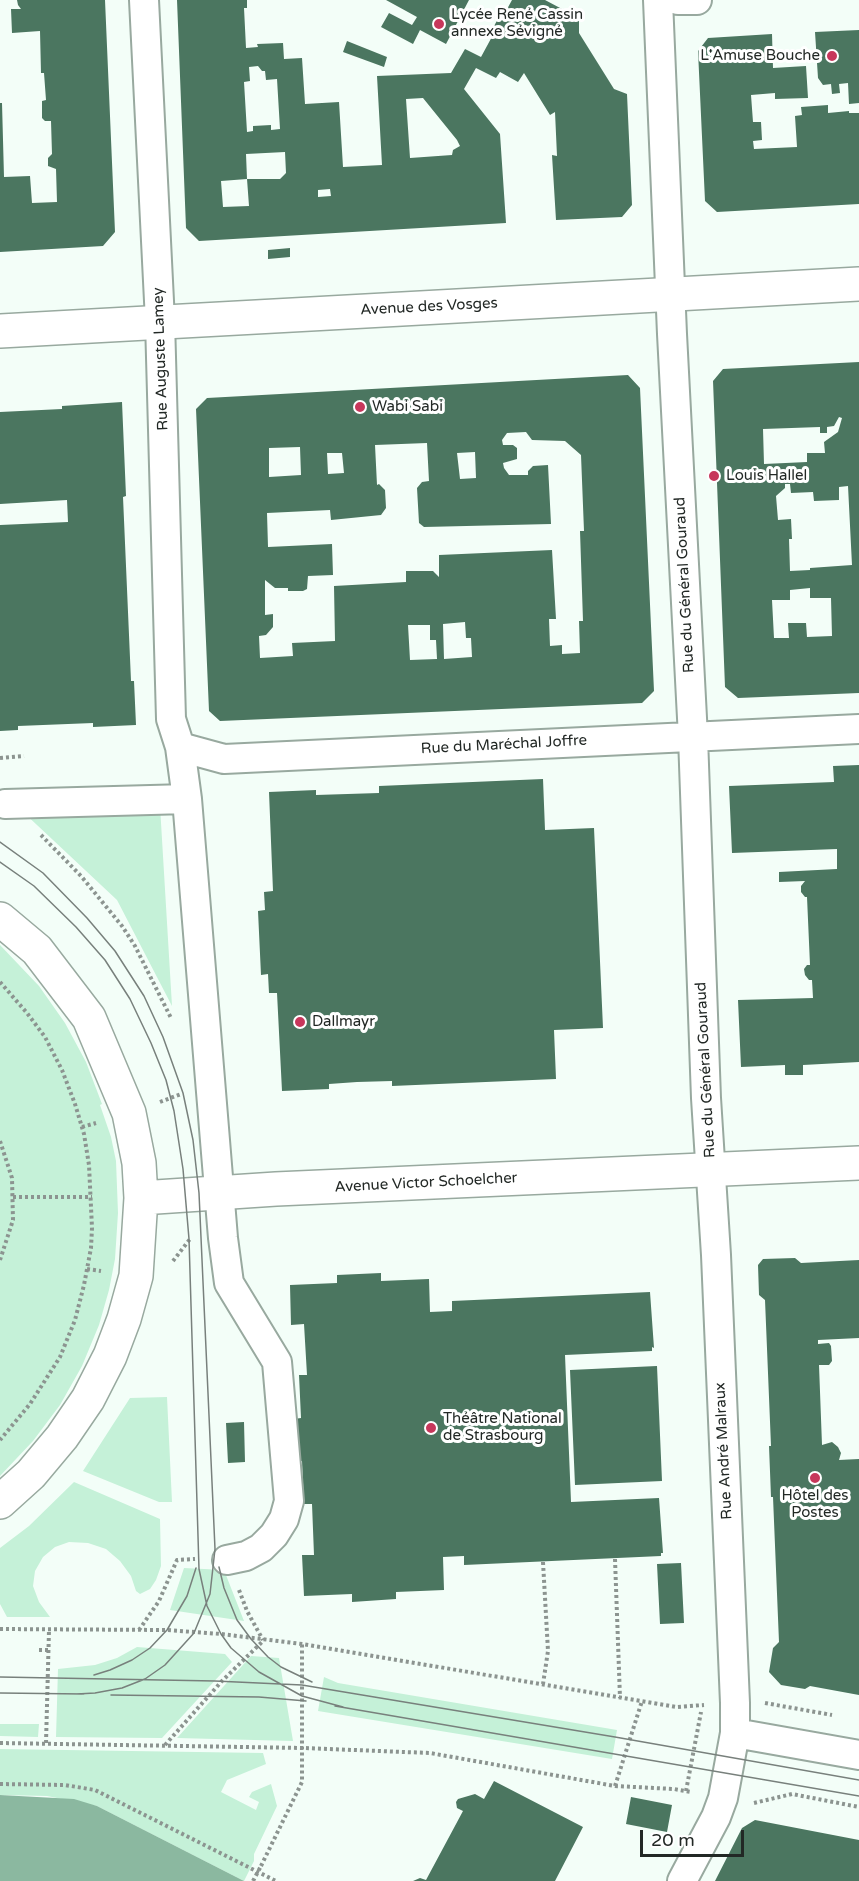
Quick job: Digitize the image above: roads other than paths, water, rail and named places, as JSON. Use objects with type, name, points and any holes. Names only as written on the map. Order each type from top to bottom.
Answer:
[{"type":"street","name":"Rue Auguste Lamey","points":[[144,0],[160,321],[171,718],[180,747]]},
{"type":"street","name":"Rue du Général Gouraud","points":[[658,0],[711,1169]]},
{"type":"street","points":[[678,0],[697,0]]},
{"type":"street","name":"Avenue des Vosges","points":[[0,331],[859,284]]},
{"type":"street","name":"Rue du Maréchal Joffre","points":[[180,747],[224,759],[859,729]]},
{"type":"street","points":[[180,747],[187,799],[223,1238],[229,1283],[278,1362],[289,1501],[284,1519],[274,1535],[261,1548],[246,1556],[227,1560]]},
{"type":"street","points":[[5,804],[187,799]]},
{"type":"street","points":[[0,919],[37,950],[89,1018],[129,1113],[139,1163],[141,1198],[136,1276],[124,1319],[110,1356],[88,1399],[62,1437],[31,1474],[0,1502]]},
{"type":"street","name":"Avenue Victor Schoelcher","points":[[141,1198],[220,1192],[859,1163]]},
{"type":"street","name":"Rue André Malraux","points":[[682,1881],[723,1798],[735,1733],[711,1169]]},
{"type":"street","points":[[735,1733],[859,1755]]},
{"type":"tram line","points":[[0,842],[43,873],[87,918],[115,951],[144,996],[163,1037],[183,1093],[193,1140],[199,1193],[215,1549],[210,1594],[194,1633],[165,1665],[145,1679],[122,1688],[77,1694]]},
{"type":"tram line","points":[[0,862],[34,886],[76,927],[105,960],[130,999],[166,1080],[174,1111],[183,1169],[189,1239],[199,1569],[207,1606],[231,1648],[259,1672],[302,1696],[343,1707]]},
{"type":"tram line","points":[[219,1567],[224,1588],[237,1620],[251,1639],[281,1667],[312,1682]]},
{"type":"tram line","points":[[94,1675],[132,1660],[150,1648],[167,1630],[187,1596],[196,1568]]},
{"type":"tram line","points":[[0,1677],[302,1685],[859,1780]]},
{"type":"tram line","points":[[0,1693],[84,1694]]},
{"type":"tram line","points":[[111,1695],[259,1697],[306,1701]]},
{"type":"tram line","points":[[335,1706],[859,1796]]},
{"type":"place","name":"Lycée René Cassin annexe Sévigné","points":[[439,24]]},
{"type":"place","name":"L'Amuse Bouche","points":[[832,56]]},
{"type":"place","name":"Wabi Sabi","points":[[360,407]]},
{"type":"place","name":"Louis Hallel","points":[[714,476]]},
{"type":"place","name":"Dallmayr","points":[[300,1022]]},
{"type":"place","name":"Théâtre National de Strasbourg","points":[[431,1428]]},
{"type":"place","name":"Hôtel des Postes","points":[[815,1478]]}]
